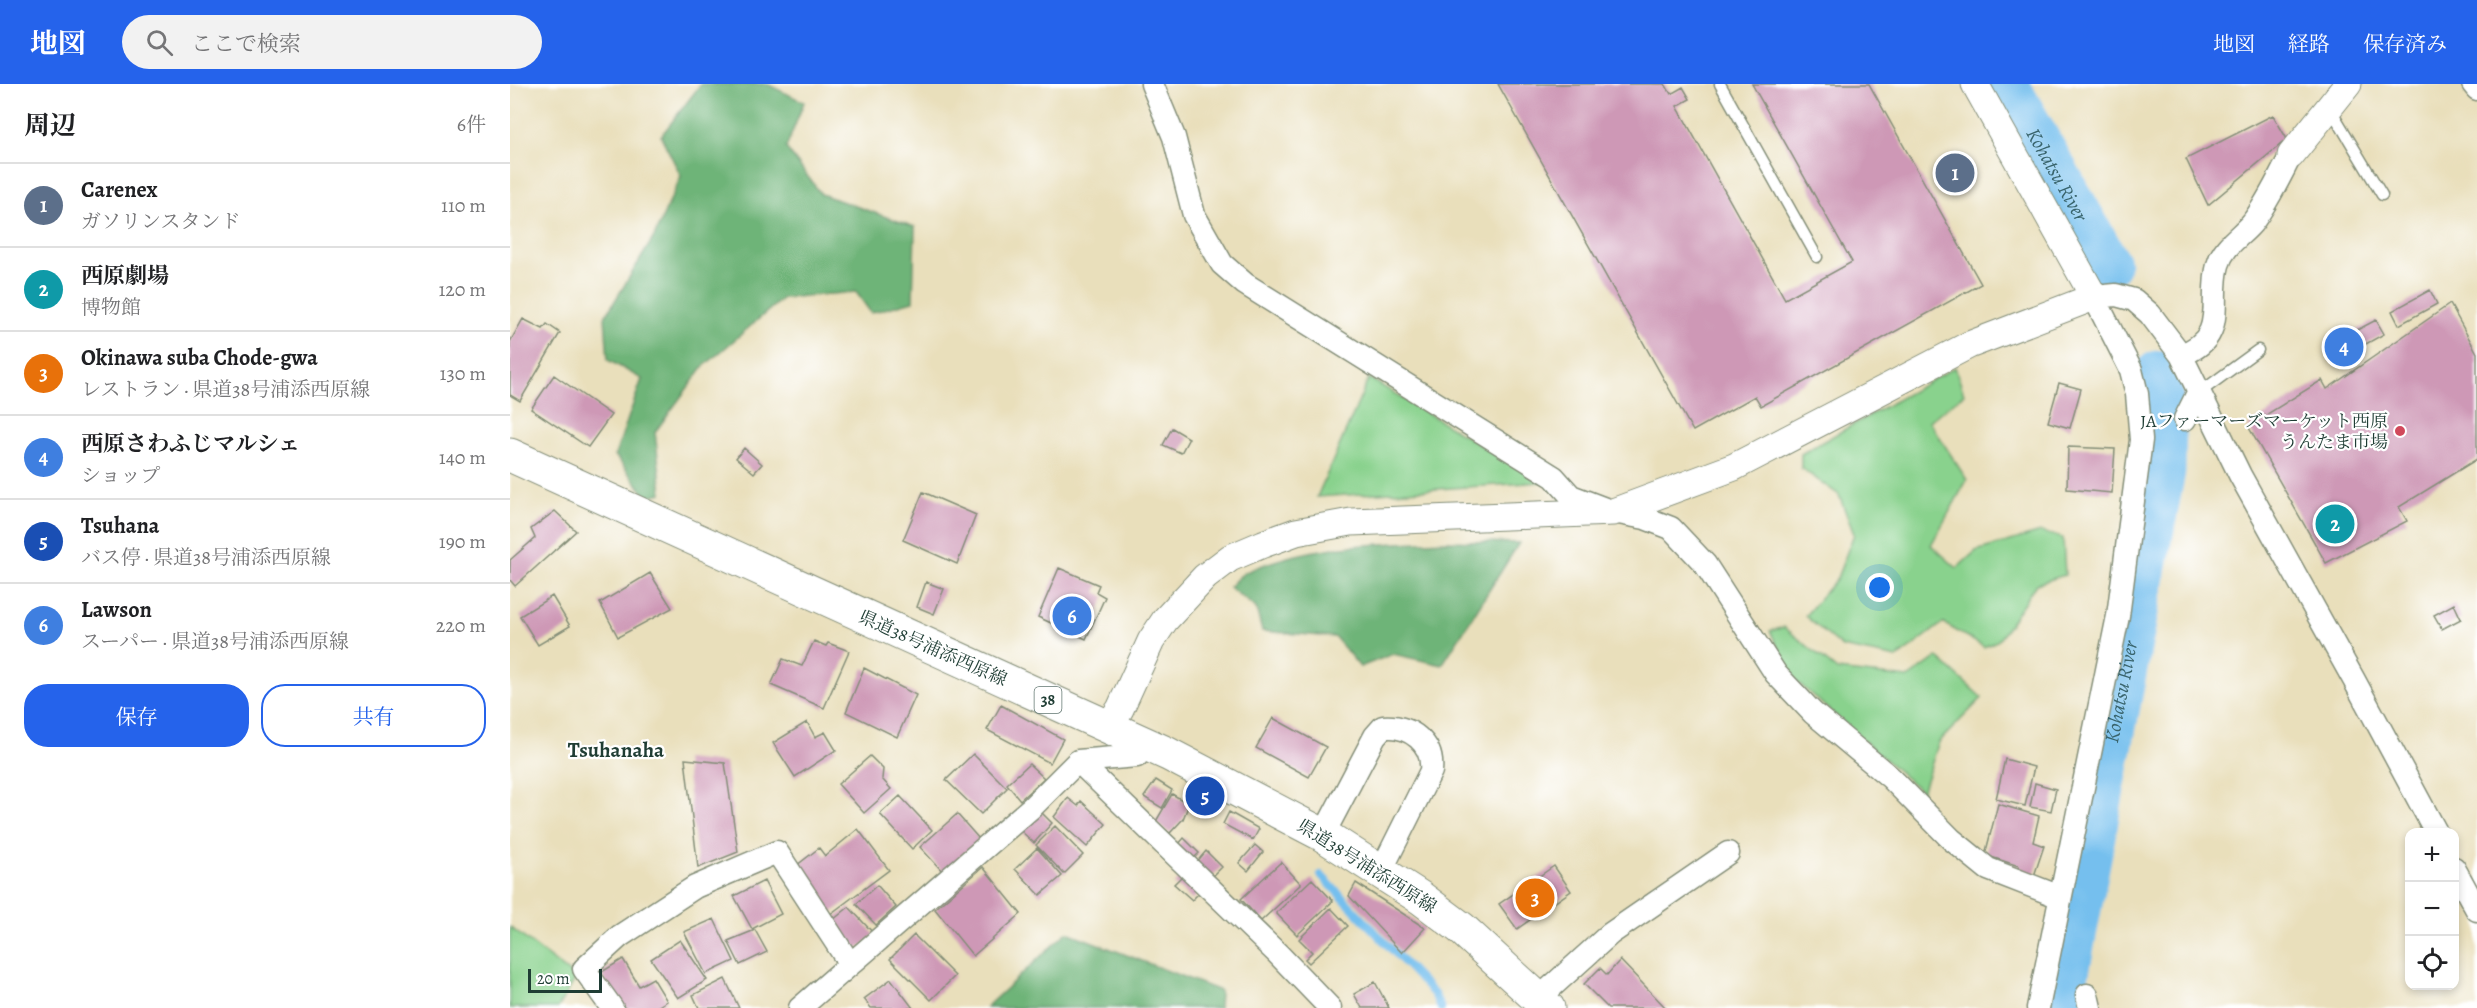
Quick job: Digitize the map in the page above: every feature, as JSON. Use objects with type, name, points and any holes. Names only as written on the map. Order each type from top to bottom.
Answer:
[{"type":"main road","name":"県道38号浦添西原線","points":[[510,454],[1168,754],[1323,835],[1381,871],[1461,928],[1543,1003]]},
{"type":"street","points":[[1152,84],[1174,137],[1194,216],[1222,264],[1245,284],[1554,477],[1571,496],[1613,512],[1645,518],[1671,528],[1705,564],[1776,674],[1813,713],[1891,778],[1951,839],[1988,869],[2060,897]]},
{"type":"street","points":[[1976,84],[2094,297],[2131,369],[2137,394],[2141,440],[2118,616],[2038,1008]]},
{"type":"street","points":[[2181,355],[2203,342],[2211,328],[2215,316],[2218,265],[2224,250],[2250,225],[2264,206],[2291,155],[2348,84]]},
{"type":"street","points":[[2472,84],[2477,89]]},
{"type":"street","points":[[800,1008],[1032,807],[1078,761],[1137,756],[1107,726],[1120,709],[1151,641],[1165,620],[1205,577],[1230,558],[1296,532],[1352,522],[1613,512],[1734,467],[1969,345],[2094,297],[2116,295],[2134,300],[2150,314],[2181,355],[2240,475],[2434,828]]},
{"type":"street","points":[[2185,418],[2198,393]]},
{"type":"street","points":[[1323,835],[1375,736],[1383,727],[1395,726],[1412,732],[1425,745],[1432,758],[1431,771],[1381,871]]},
{"type":"street","points":[[1078,761],[1278,954],[1330,1008]]},
{"type":"street","points":[[612,1008],[584,969],[620,936],[695,887],[777,852],[850,964]]},
{"type":"street","points":[[1543,1003],[1610,934],[1728,853]]},
{"type":"street","points":[[2459,877],[2477,910]]},
{"type":"lane","points":[[1719,84],[1817,257]]},
{"type":"lane","points":[[2330,108],[2382,195]]},
{"type":"lane","points":[[2198,393],[2258,350]]},
{"type":"green space","points":[[701,84],[767,84],[804,102],[786,148],[821,194],[915,227],[913,301],[871,313],[856,292],[783,298],[703,367],[655,432],[662,493],[647,497],[615,455],[642,379],[608,360],[605,317],[654,237],[681,176],[661,136]]},
{"type":"green space","points":[[1955,367],[1964,394],[1929,421],[1967,480],[1931,545],[1957,568],[1976,551],[2041,532],[2063,538],[2065,575],[2036,584],[1999,640],[1984,647],[1943,623],[1897,658],[1842,647],[1805,616],[1837,578],[1854,534],[1839,495],[1801,468],[1801,454]]},
{"type":"green space","points":[[1369,378],[1542,482],[1317,497]]},
{"type":"green space","points":[[1446,541],[1519,543],[1442,665],[1393,654],[1360,667],[1335,637],[1262,631],[1256,608],[1229,587],[1246,572],[1294,555],[1344,547]]},
{"type":"green space","points":[[1784,627],[1837,670],[1908,678],[1937,657],[1982,698],[1939,742],[1922,792],[1795,680],[1770,631]]},
{"type":"green space","points":[[510,927],[576,978],[558,1008],[510,1008]]},
{"type":"green space","points":[[1067,932],[1220,991],[1219,1008],[985,1008]]},
{"type":"building","points":[[1498,84],[1665,84],[1671,94],[1683,87],[1690,99],[1677,106],[1785,299],[1852,262],[1752,84],[1869,84],[1981,284],[1761,406],[1755,396],[1693,431]]},
{"type":"building","points":[[2273,115],[2287,139],[2208,205],[2186,159]]},
{"type":"building","points":[[2430,290],[2437,304],[2399,325],[2392,311]]},
{"type":"building","name":"JAファーマーズマーケット西原 うんたま市場","points":[[2450,304],[2477,353],[2477,459],[2399,507],[2407,521],[2326,563],[2248,426],[2322,380],[2327,389]]},
{"type":"building","points":[[523,319],[543,329],[547,324],[560,333],[520,401],[510,395],[510,342]]},
{"type":"building","points":[[2376,320],[2384,334],[2346,355],[2338,340]]},
{"type":"building","points":[[554,375],[611,415],[588,447],[531,409]]},
{"type":"building","points":[[2059,383],[2081,389],[2070,428],[2048,422]]},
{"type":"building","points":[[1172,428],[1189,438],[1181,453],[1163,445]]},
{"type":"building","points":[[2068,447],[2115,449],[2112,493],[2067,489]]},
{"type":"building","points":[[744,448],[762,464],[754,473],[736,458]]},
{"type":"building","points":[[923,492],[976,515],[957,564],[903,540]]},
{"type":"building","points":[[555,511],[576,531],[515,586],[510,580],[510,560],[535,538],[531,529]]},
{"type":"building","points":[[1059,568],[1099,585],[1096,592],[1105,597],[1086,639],[1038,617]]},
{"type":"building","points":[[650,573],[672,608],[618,637],[600,603]]},
{"type":"building","points":[[926,582],[944,589],[934,614],[917,607]]},
{"type":"building","points":[[552,596],[570,626],[538,645],[520,616]]},
{"type":"building","points":[[2454,604],[2461,619],[2442,629],[2434,615]]},
{"type":"building","points":[[814,641],[826,646],[828,643],[849,651],[824,708],[771,685],[783,659],[802,666]]},
{"type":"building","points":[[864,668],[916,695],[897,737],[846,712]]},
{"type":"building","points":[[1001,705],[1063,739],[1050,763],[987,730]]},
{"type":"building","points":[[1273,718],[1326,747],[1309,777],[1256,748]]},
{"type":"building","points":[[807,722],[815,737],[825,732],[836,750],[795,777],[773,743]]},
{"type":"building","points":[[973,754],[1007,788],[981,814],[946,780]]},
{"type":"building","points":[[870,756],[883,769],[882,779],[891,789],[864,813],[838,784]]},
{"type":"building","points":[[685,759],[725,763],[738,852],[698,868]]},
{"type":"building","points":[[2005,759],[2034,767],[2025,806],[1996,799]]},
{"type":"building","points":[[1029,764],[1044,778],[1020,800],[1007,784]]},
{"type":"building","points":[[1156,780],[1172,790],[1162,808],[1144,797]]},
{"type":"building","points":[[2035,783],[2056,789],[2051,811],[2030,807]]},
{"type":"building","points":[[1172,794],[1189,804],[1183,819],[1170,833],[1155,823]]},
{"type":"building","points":[[900,796],[932,830],[912,849],[880,814]]},
{"type":"building","points":[[1068,798],[1078,806],[1081,801],[1106,824],[1087,847],[1054,817]]},
{"type":"building","points":[[1998,804],[2039,816],[2033,842],[2044,846],[2034,876],[2018,870],[2019,866],[1985,855]]},
{"type":"building","points":[[1039,810],[1052,823],[1034,843],[1020,830]]},
{"type":"building","points":[[1229,812],[1259,829],[1253,840],[1223,824]]},
{"type":"building","points":[[957,814],[980,840],[944,873],[920,847]]},
{"type":"building","points":[[1055,826],[1083,855],[1064,874],[1036,845]]},
{"type":"building","points":[[858,829],[889,870],[829,915],[796,866],[819,848],[825,856]]},
{"type":"building","points":[[1184,838],[1199,853],[1192,860],[1177,846]]},
{"type":"building","points":[[1255,845],[1263,852],[1248,871],[1239,863]]},
{"type":"building","points":[[1037,848],[1062,876],[1040,895],[1015,869]]},
{"type":"building","points":[[1206,851],[1222,867],[1211,878],[1195,864]]},
{"type":"building","points":[[1281,862],[1301,884],[1261,921],[1241,899]]},
{"type":"building","points":[[1554,866],[1571,891],[1517,929],[1499,904]]},
{"type":"building","points":[[983,867],[1021,914],[973,956],[935,909]]},
{"type":"building","points":[[1182,876],[1199,893],[1192,900],[1174,884]]},
{"type":"building","points":[[1312,879],[1333,901],[1297,935],[1276,913]]},
{"type":"building","points":[[764,881],[781,914],[752,929],[734,896]]},
{"type":"building","points":[[1356,883],[1425,928],[1402,953],[1349,896]]},
{"type":"building","points":[[877,885],[896,907],[876,925],[856,904]]},
{"type":"building","points":[[849,907],[875,935],[852,954],[828,924]]},
{"type":"building","points":[[1331,908],[1348,926],[1309,963],[1305,959],[1312,952],[1299,939]]},
{"type":"building","points":[[714,919],[734,961],[706,974],[684,932]]},
{"type":"building","points":[[755,930],[767,952],[740,965],[728,941]]},
{"type":"building","points":[[914,935],[955,976],[931,1000],[890,959]]},
{"type":"building","points":[[680,940],[707,980],[678,998],[651,959]]},
{"type":"building","points":[[623,959],[639,986],[653,978],[667,1001],[656,1008],[623,1008],[600,973]]},
{"type":"building","points":[[1620,960],[1666,1008],[1608,1008],[1584,984],[1600,968],[1607,975]]},
{"type":"building","points":[[725,979],[739,1008],[699,1008],[693,995]]},
{"type":"building","points":[[891,979],[913,1008],[871,1008],[864,999]]},
{"type":"building","points":[[1375,982],[1389,1008],[1362,1008],[1354,994]]},
{"type":"waterway","name":"Kohatsu River","points":[[2006,84],[2108,264]]},
{"type":"waterway","name":"Kohatsu River","points":[[2060,1008],[2163,471],[2164,420],[2158,373]]},
{"type":"waterway","points":[[1321,875],[1434,994],[1441,1008]]},
{"type":"place","name":"Carenex","points":[[1955,173]]},
{"type":"place","name":"西原さわふじマルシェ","points":[[2344,347]]},
{"type":"place","name":"JAファーマーズマーケット西原 うんたま市場","points":[[2400,431]]},
{"type":"place","name":"西原劇場","points":[[2335,524]]},
{"type":"place","name":"Lawson","points":[[1072,616]]},
{"type":"place","name":"Tsuhana","points":[[1205,796]]},
{"type":"place","name":"Okinawa suba Chode-gwa","points":[[1535,898]]},
{"type":"district","name":"Tsuhanaha","points":[[616,750]]}]
